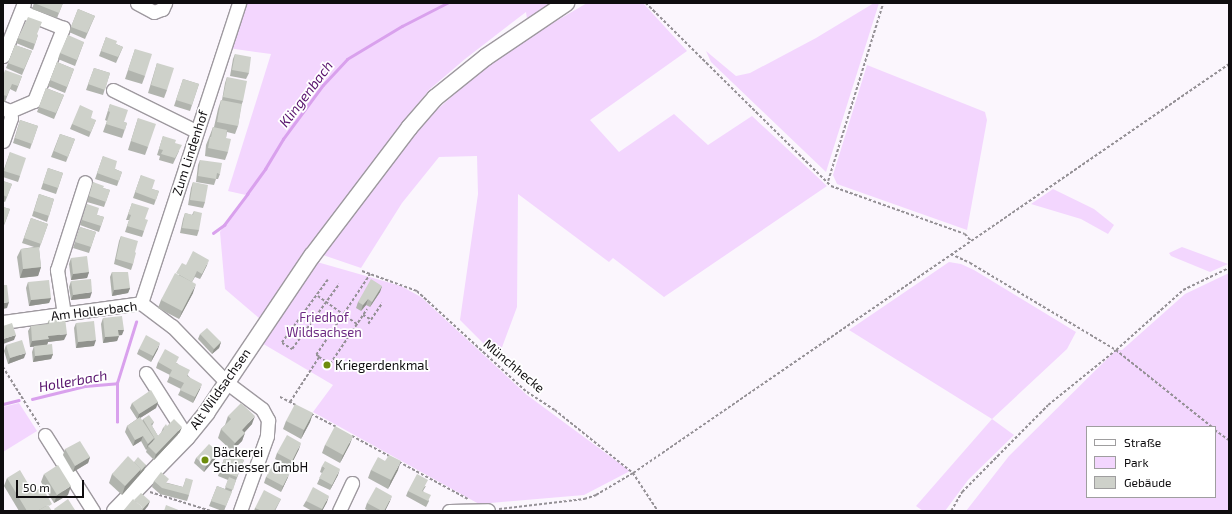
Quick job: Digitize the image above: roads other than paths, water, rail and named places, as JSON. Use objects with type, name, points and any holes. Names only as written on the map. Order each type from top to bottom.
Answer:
[{"type":"main road","name":"Alt Wildsachsen","points":[[115,511],[187,437],[207,412],[312,256],[409,128],[435,98],[486,57],[566,3]]},
{"type":"street","points":[[137,3],[154,12],[162,9],[166,3]]},
{"type":"street","name":"Zum Lindenhof","points":[[141,304],[196,131],[239,3]]},
{"type":"street","points":[[3,56],[22,7],[63,28],[34,101],[6,110],[11,118],[3,141]]},
{"type":"street","points":[[113,90],[196,131]]},
{"type":"street","points":[[64,314],[57,270],[85,182]]},
{"type":"street","name":"Am Hollerbach","points":[[3,322],[141,304],[172,326],[226,382],[262,409],[268,420],[267,436],[240,511]]},
{"type":"street","points":[[146,373],[187,437]]},
{"type":"street","points":[[45,435],[93,511]]},
{"type":"street","points":[[339,511],[352,483]]},
{"type":"street","points":[[449,511],[488,510]]},
{"type":"waterway","name":"Klingenbach","points":[[213,233],[224,225],[265,169],[283,139],[323,85],[347,59],[402,26],[447,3]]},
{"type":"waterway","name":"Klingenbach","points":[[117,422],[117,383],[136,322]]},
{"type":"waterway","name":"Hollerbach","points":[[32,399],[85,386],[117,383]]},
{"type":"waterway","name":"Hollerbach","points":[[3,404],[19,400]]},
{"type":"place","name":"Kriegerdenkmal","points":[[327,365]]},
{"type":"place","name":"Bäckerei Schiesser GmbH","points":[[205,460]]},
{"type":"park label","name":"Friedhof Wildsachsen","points":[[324,326]]}]
